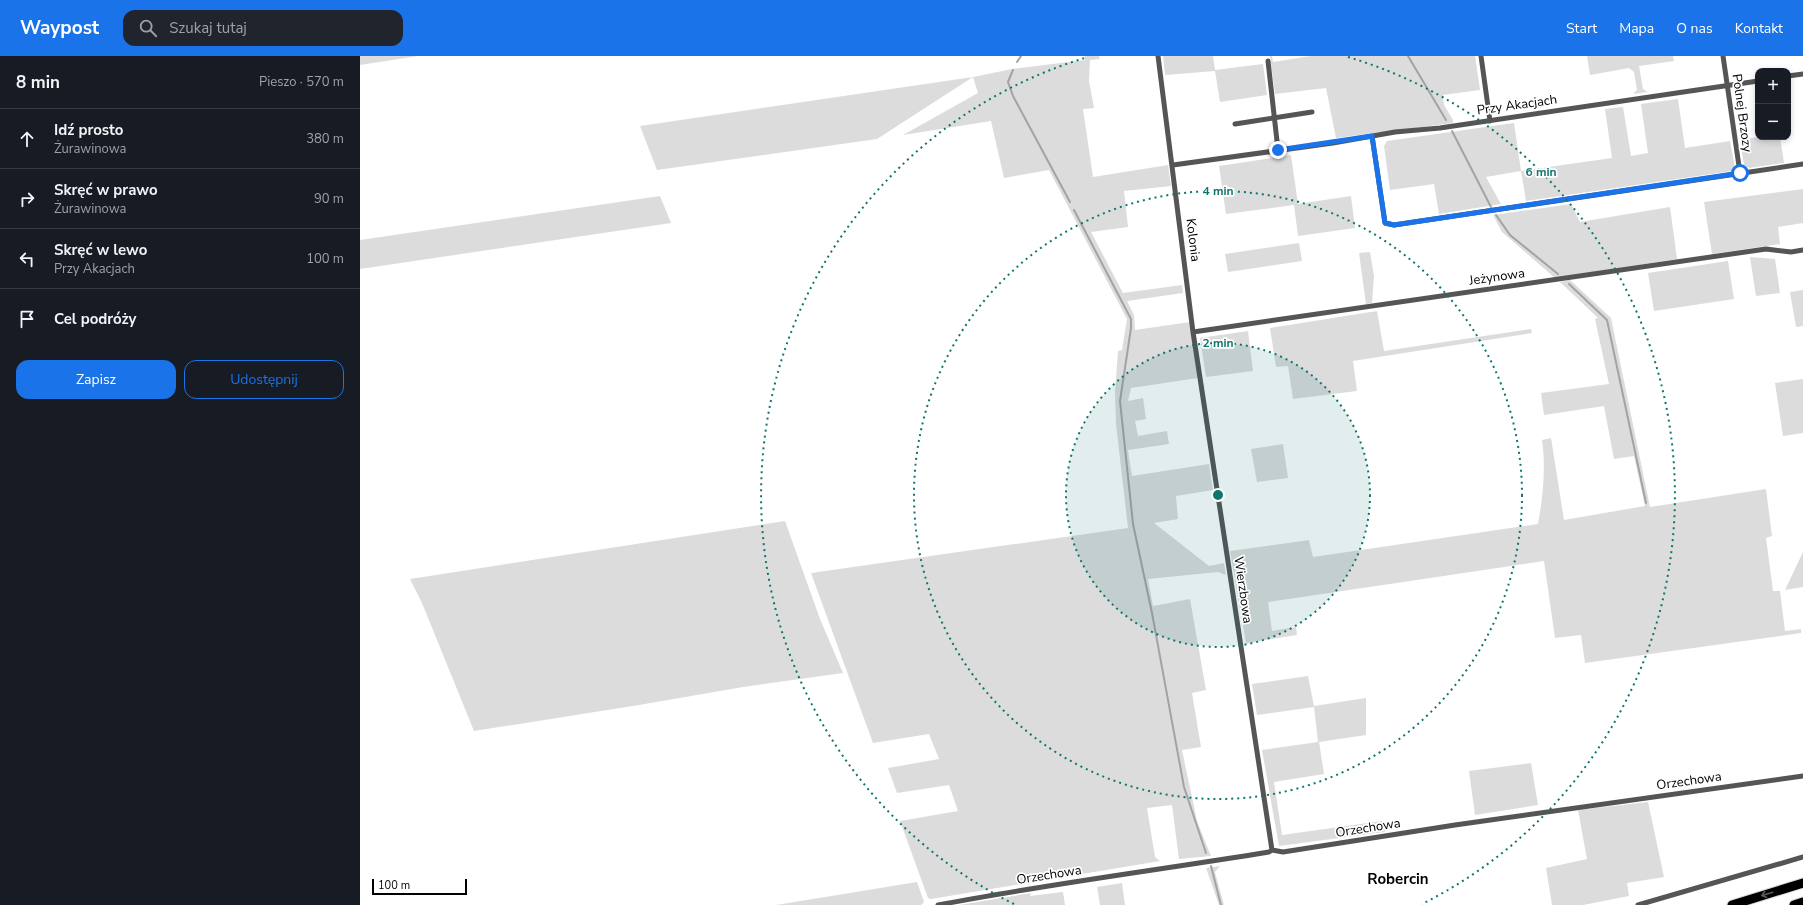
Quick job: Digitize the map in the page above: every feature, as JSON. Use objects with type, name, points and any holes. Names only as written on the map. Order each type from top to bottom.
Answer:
[{"type":"highway","points":[[1732,905],[1803,883]]},
{"type":"highway","points":[[1794,905],[1803,902]]},
{"type":"street","name":"Kolonia","points":[[1158,56],[1193,332]]},
{"type":"street","points":[[1481,56],[1490,121]]},
{"type":"street","name":"Polnej Brzozy","points":[[1723,56],[1740,173]]},
{"type":"street","points":[[1268,61],[1278,150]]},
{"type":"street","points":[[1791,76],[1803,74]]},
{"type":"street","name":"Przy Akacjach","points":[[1173,165],[1372,136],[1490,121],[1755,81]]},
{"type":"street","points":[[1235,124],[1312,112]]},
{"type":"street","points":[[1372,136],[1385,223],[1394,225],[1803,164]]},
{"type":"street","name":"Jeżynowa","points":[[1193,332],[1766,248],[1791,252],[1803,250]]},
{"type":"street","name":"Wierzbowa","points":[[1193,332],[1272,850]]},
{"type":"street","name":"Orzechowa","points":[[938,905],[1026,888],[1215,861],[1269,852],[1272,850],[1283,852],[1455,825],[1803,776]]},
{"type":"street","points":[[1638,905],[1803,857]]},
{"type":"shaded area","points":[[360,56],[418,56],[360,65]]},
{"type":"shaded area","points":[[1085,56],[1099,56],[1100,59],[1090,60],[1089,81],[1094,108],[1083,109],[1093,177],[1168,165],[1171,186],[1124,191],[1128,227],[1091,232],[1123,293],[1182,285],[1183,293],[1127,301],[1134,315],[1135,330],[1190,322],[1198,378],[1131,388],[1128,401],[1143,398],[1146,419],[1135,421],[1138,436],[1167,431],[1169,444],[1128,450],[1132,476],[1209,464],[1213,490],[1176,496],[1178,519],[1154,523],[1209,566],[1224,563],[1226,575],[1218,572],[1148,579],[1153,606],[1190,599],[1206,690],[1192,693],[1201,747],[1182,750],[1197,821],[1211,856],[1179,859],[1172,805],[1147,808],[1155,857],[1160,861],[931,899],[928,898],[900,821],[958,811],[949,785],[897,793],[888,768],[939,759],[929,734],[873,743],[811,573],[1128,528],[1116,424],[1115,392],[1118,351],[1122,350],[1127,319],[1049,170],[1004,178],[991,121],[903,135],[978,93],[973,77],[1012,69],[1085,60]]},
{"type":"shaded area","points":[[1163,56],[1213,56],[1215,70],[1263,64],[1267,95],[1220,102],[1215,71],[1165,75]]},
{"type":"shaded area","points":[[1270,56],[1272,56],[1273,62],[1311,56],[1475,56],[1480,90],[1443,95],[1444,105],[1453,120],[1453,123],[1336,138],[1326,88],[1275,94]]},
{"type":"shaded area","points":[[1587,56],[1673,56],[1674,61],[1639,66],[1643,89],[1648,92],[1633,94],[1637,90],[1634,72],[1629,68],[1590,75]]},
{"type":"shaded area","points":[[973,77],[877,139],[657,170],[640,126]]},
{"type":"shaded area","points":[[1678,99],[1685,148],[1730,141],[1735,168],[1732,171],[1526,201],[1521,171],[1612,158],[1605,109],[1623,107],[1631,156],[1648,153],[1641,104]]},
{"type":"shaded area","points":[[1514,123],[1521,171],[1486,177],[1501,204],[1439,214],[1434,184],[1390,190],[1384,146],[1387,141]]},
{"type":"shaded area","points":[[1755,138],[1755,140],[1780,140],[1784,163],[1749,168],[1744,165],[1740,140]]},
{"type":"shaded area","points":[[1291,155],[1298,204],[1351,196],[1355,228],[1298,236],[1294,205],[1226,214],[1219,166]]},
{"type":"shaded area","points":[[1803,189],[1803,223],[1778,227],[1780,244],[1712,254],[1704,202]]},
{"type":"shaded area","points":[[660,196],[671,223],[360,269],[360,240]]},
{"type":"shaded area","points":[[1571,204],[1580,222],[1670,207],[1677,259],[1555,278],[1502,232],[1493,215]]},
{"type":"shaded area","points":[[1299,243],[1302,261],[1228,272],[1225,254]]},
{"type":"shaded area","points":[[1370,252],[1374,276],[1372,303],[1366,304],[1359,253]]},
{"type":"shaded area","points":[[1750,257],[1775,259],[1780,293],[1756,296]]},
{"type":"shaded area","points":[[1728,261],[1734,299],[1654,311],[1648,273]]},
{"type":"shaded area","points":[[1570,280],[1611,318],[1650,507],[1766,489],[1772,536],[1766,538],[1773,591],[1780,591],[1785,631],[1801,629],[1801,633],[1585,663],[1581,635],[1555,638],[1544,561],[1268,602],[1272,631],[1296,627],[1297,635],[1246,643],[1230,551],[1309,540],[1313,557],[1538,524],[1544,461],[1542,440],[1551,438],[1564,520],[1645,506],[1634,456],[1614,459],[1604,406],[1544,415],[1541,393],[1609,384],[1595,319],[1598,318],[1560,282]]},
{"type":"shaded area","points":[[1803,290],[1803,326],[1796,327],[1790,292]]},
{"type":"shaded area","points":[[1377,311],[1384,351],[1531,329],[1532,333],[1353,361],[1357,391],[1293,399],[1288,366],[1276,367],[1270,328]]},
{"type":"shaded area","points":[[1248,331],[1253,371],[1206,377],[1200,338]]},
{"type":"shaded area","points":[[1803,379],[1803,433],[1783,436],[1775,383]]},
{"type":"shaded area","points":[[1283,444],[1288,478],[1257,482],[1251,449]]},
{"type":"shaded area","points":[[785,521],[820,619],[843,673],[743,687],[474,731],[422,603],[410,579]]},
{"type":"shaded area","points":[[1803,552],[1803,587],[1785,590]]},
{"type":"shaded area","points":[[1308,676],[1314,706],[1366,698],[1366,735],[1319,742],[1324,774],[1274,782],[1282,835],[1382,821],[1385,832],[1279,846],[1262,750],[1318,742],[1314,707],[1257,715],[1252,684]]},
{"type":"shaded area","points":[[1531,763],[1538,805],[1475,815],[1469,771]]},
{"type":"shaded area","points":[[1648,802],[1664,877],[1627,883],[1629,896],[1583,905],[1552,905],[1546,868],[1587,859],[1578,810]]},
{"type":"shaded area","points":[[1220,866],[1215,872],[1224,905],[1219,905],[1206,868]]},
{"type":"shaded area","points":[[917,882],[924,902],[921,905],[776,905]]},
{"type":"shaded area","points":[[1122,883],[1125,905],[1100,905],[1097,887]]},
{"type":"shaded area","points":[[1063,892],[1065,905],[959,905],[1031,893],[1030,896]]},
{"type":"waterway","points":[[1017,62],[1021,56]]},
{"type":"waterway","points":[[1408,56],[1446,120]]},
{"type":"waterway","points":[[1013,70],[1008,82],[1013,96],[1070,202]]},
{"type":"waterway","points":[[1452,131],[1491,207]]},
{"type":"waterway","points":[[1074,210],[1131,319],[1120,401],[1133,524],[1152,613],[1184,787],[1206,853]]},
{"type":"waterway","points":[[1496,215],[1510,235],[1558,274]]},
{"type":"waterway","points":[[1569,284],[1607,320],[1646,503]]},
{"type":"waterway","points":[[1211,866],[1221,905]]},
{"type":"district","name":"Robercin","points":[[1398,879]]},
{"type":"route","points":[[1278,150],[1372,136],[1385,223],[1394,225],[1740,173]]}]
